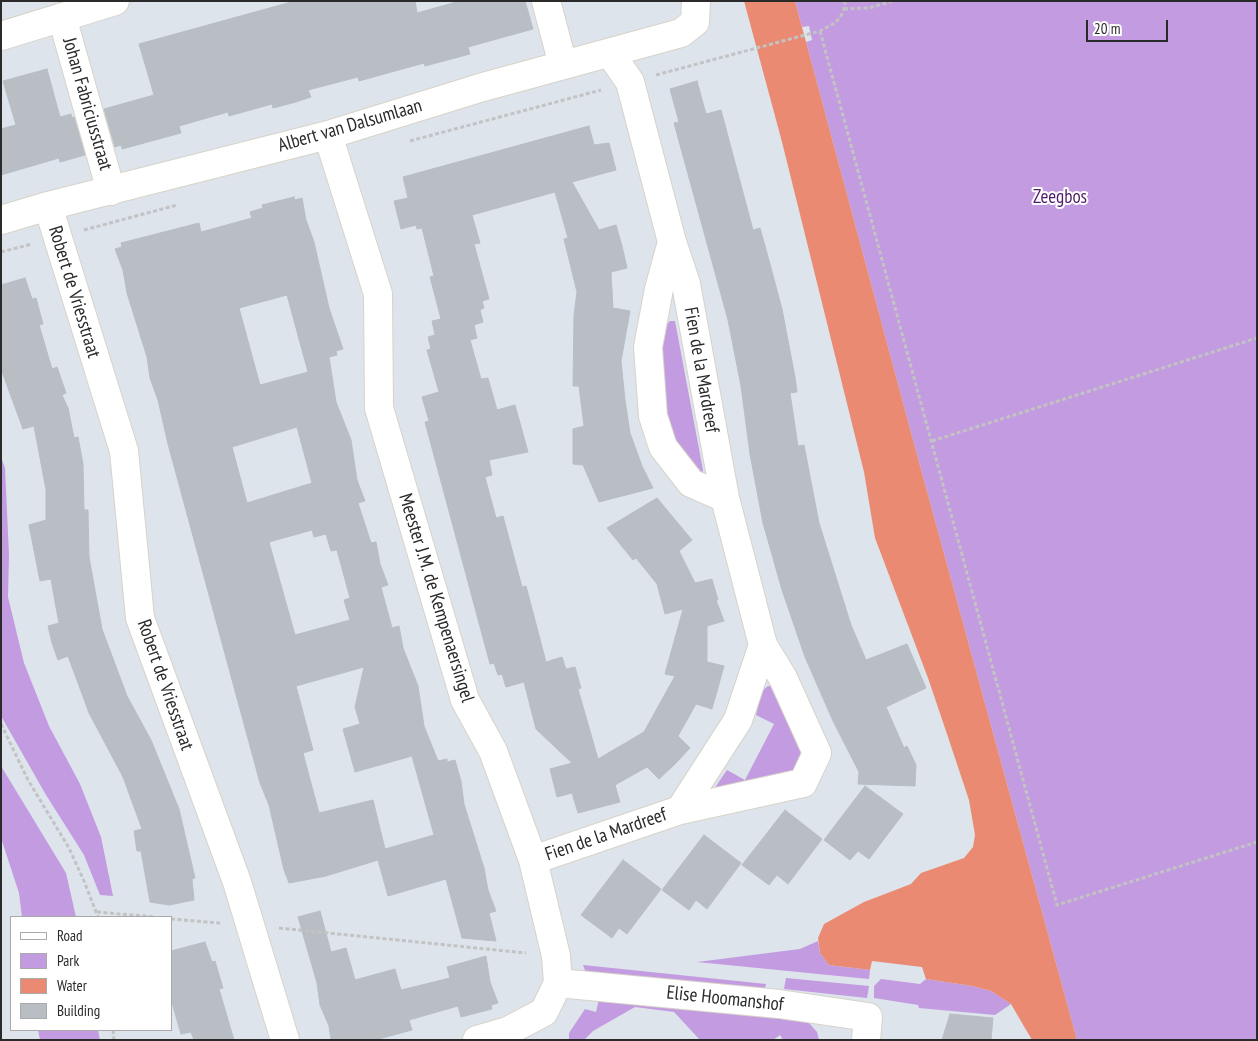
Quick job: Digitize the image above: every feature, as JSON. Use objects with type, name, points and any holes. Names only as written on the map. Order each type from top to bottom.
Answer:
[{"type":"street","points":[[1,36],[115,1]]},
{"type":"street","points":[[546,1],[563,65]]},
{"type":"street","name":"Albert van Dalsumlaan","points":[[1,220],[48,206],[328,135],[483,87],[681,33],[695,11]]},
{"type":"street","name":"Johan Fabriciusstraat","points":[[62,16],[111,191]]},
{"type":"street","name":"Fien de la Mardreef","points":[[533,860],[680,810],[803,782],[817,753],[783,678],[764,645],[725,498],[686,284],[672,242],[630,82],[610,53]]},
{"type":"street","name":"Meester J.M. de Kempenaersingel","points":[[328,135],[378,294],[379,408],[465,700],[493,751],[533,860],[556,956],[558,983]]},
{"type":"street","name":"Robert de Vriesstraat","points":[[48,206],[124,451],[140,618],[233,873],[285,1040]]},
{"type":"street","name":"Fien de la Mardreef","points":[[672,242],[659,289],[648,347],[653,416],[663,447],[691,483],[725,498]]},
{"type":"street","name":"Fien de la Mardreef","points":[[680,810],[738,720],[764,645]]},
{"type":"street","points":[[478,1040],[508,1031],[544,1012],[558,983]]},
{"type":"street","name":"Elise Hoomanshof","points":[[558,983],[779,1004],[868,1017],[866,1040]]},
{"type":"path","points":[[744,52],[820,31],[840,18],[845,1]]},
{"type":"path","points":[[844,9],[869,8],[893,1]]},
{"type":"path","points":[[820,31],[1057,905],[1257,842]]},
{"type":"path","points":[[932,441],[1257,338]]},
{"type":"path","points":[[1,724],[28,780],[69,848],[98,916]]},
{"type":"path","points":[[97,912],[143,916]]},
{"type":"path","points":[[172,919],[250,925],[556,956]]},
{"type":"green space","name":"Zeegbos","points":[[795,1],[1257,1],[1257,1040],[1077,1040],[806,42],[812,40],[809,26],[802,27]]},
{"type":"green space","points":[[670,321],[675,321],[703,470],[702,475],[684,468],[661,398],[662,350],[667,324]]},
{"type":"green space","points":[[1,457],[5,468],[9,555],[8,597],[24,663],[49,726],[80,784],[101,837],[113,896],[100,895],[84,855],[46,795],[1,716]]},
{"type":"green space","points":[[768,686],[774,686],[807,752],[805,771],[714,789],[727,770],[745,780],[774,724],[756,715],[762,691]]},
{"type":"green space","points":[[1,766],[66,873],[76,916],[22,916],[19,893],[1,838]]},
{"type":"green space","points":[[818,941],[820,953],[829,965],[870,970],[869,979],[697,962],[800,949]]},
{"type":"green space","points":[[583,965],[766,984],[764,994],[587,976]]},
{"type":"green space","points":[[786,978],[869,986],[867,998],[784,989]]},
{"type":"green space","points":[[881,979],[920,984],[926,979],[972,986],[991,991],[1011,1004],[995,1015],[919,1008],[918,1005],[874,998],[874,986]]},
{"type":"green space","points":[[600,995],[793,1013],[809,1023],[817,1032],[819,1040],[783,1040],[780,1035],[773,1040],[700,1040],[674,1012],[635,1007],[593,1031],[584,1040],[569,1040],[569,1033],[585,1009],[596,1012]]},
{"type":"green space","points":[[38,1031],[98,1031],[100,1040],[40,1040]]},
{"type":"water","points":[[744,1],[795,1],[1077,1040],[1032,1040],[1011,1004],[991,991],[926,979],[922,967],[872,961],[870,970],[829,965],[820,953],[818,938],[824,924],[864,902],[911,884],[921,873],[964,858],[973,847],[975,835],[969,800],[946,731],[875,538],[864,472],[782,142]]},
{"type":"building","points":[[295,1],[415,1],[417,13],[460,1],[525,1],[533,29],[468,47],[470,54],[425,66],[424,63],[359,81],[358,77],[308,90],[311,97],[296,102],[273,108],[272,104],[229,116],[228,112],[179,126],[181,133],[122,149],[121,145],[115,147],[104,109],[154,95],[139,44]]},
{"type":"building","points":[[47,69],[60,117],[71,114],[72,118],[74,117],[85,155],[60,162],[59,158],[1,175],[1,129],[16,125],[3,81]]},
{"type":"building","points":[[697,81],[706,114],[721,110],[753,230],[760,228],[782,309],[795,377],[797,392],[790,393],[798,446],[804,445],[819,523],[851,625],[866,660],[907,644],[926,688],[886,707],[904,748],[907,746],[916,765],[915,786],[858,784],[859,772],[833,721],[805,657],[782,590],[763,523],[750,454],[741,386],[728,320],[674,123],[679,122],[670,89]]},
{"type":"building","points":[[589,126],[594,145],[609,143],[616,170],[572,182],[599,230],[616,225],[622,246],[627,268],[611,272],[613,308],[630,311],[621,361],[625,400],[630,433],[642,466],[653,488],[599,502],[583,465],[573,464],[573,429],[584,426],[579,386],[573,386],[574,315],[577,292],[564,239],[568,238],[555,192],[472,215],[480,243],[474,244],[489,299],[482,301],[484,308],[480,310],[483,322],[474,325],[477,338],[470,340],[481,379],[488,378],[497,410],[515,405],[528,452],[489,460],[492,475],[485,477],[496,518],[503,516],[522,587],[526,586],[546,662],[562,657],[566,669],[575,667],[581,688],[578,689],[598,759],[644,732],[675,676],[665,674],[683,609],[665,614],[657,584],[636,558],[633,560],[607,528],[657,498],[692,540],[679,551],[695,583],[712,579],[718,600],[716,600],[724,621],[707,626],[707,662],[724,666],[712,709],[696,704],[678,736],[690,748],[675,764],[659,779],[647,767],[615,785],[620,802],[578,813],[572,793],[557,797],[550,769],[572,763],[536,729],[524,682],[506,687],[502,674],[498,675],[494,663],[490,664],[425,422],[429,421],[422,397],[439,392],[427,350],[431,349],[428,337],[435,335],[432,321],[441,319],[430,277],[434,276],[422,228],[417,229],[416,225],[401,229],[394,201],[408,198],[403,177]]},
{"type":"building","points":[[294,197],[295,200],[302,198],[329,308],[343,349],[336,351],[337,355],[329,357],[336,402],[351,440],[357,480],[365,501],[358,503],[371,543],[376,542],[380,564],[388,585],[381,587],[392,628],[399,626],[403,648],[418,686],[424,726],[438,761],[447,759],[447,762],[455,760],[461,781],[464,804],[484,868],[488,890],[496,911],[489,913],[496,941],[462,938],[446,879],[388,896],[378,860],[326,876],[289,883],[284,870],[269,805],[260,783],[168,444],[158,400],[150,378],[147,357],[127,293],[123,270],[115,249],[122,247],[121,243],[199,223],[201,232],[252,218],[250,212],[263,208],[262,205]],"holes":[[[287,295],[308,372],[260,385],[239,308]],[[297,427],[312,483],[247,503],[232,447]],[[312,530],[314,537],[326,534],[331,551],[337,550],[350,598],[344,600],[350,620],[295,635],[269,542]],[[364,667],[355,707],[360,724],[343,729],[355,772],[412,756],[434,835],[385,849],[373,800],[319,813],[303,753],[313,750],[296,686]]]},
{"type":"building","points":[[25,278],[32,299],[36,298],[43,324],[39,325],[52,369],[57,367],[66,393],[62,395],[68,408],[74,438],[78,437],[83,464],[84,510],[88,510],[89,557],[102,629],[127,696],[151,740],[179,809],[195,878],[192,879],[194,900],[169,905],[150,902],[141,851],[137,851],[134,831],[142,829],[123,777],[89,713],[68,656],[58,660],[52,643],[48,626],[59,623],[51,579],[40,581],[29,525],[46,520],[46,490],[34,426],[23,429],[1,369],[1,285]]},
{"type":"building","points":[[865,786],[903,814],[869,859],[858,851],[850,860],[824,840]]},
{"type":"building","points":[[785,810],[822,839],[788,884],[777,875],[769,885],[742,865]]},
{"type":"building","points":[[704,835],[741,863],[707,909],[696,900],[689,910],[662,890]]},
{"type":"building","points":[[623,860],[661,889],[627,934],[619,928],[612,938],[581,915]]},
{"type":"building","points":[[320,911],[331,952],[346,948],[355,980],[395,969],[401,990],[450,978],[447,967],[486,956],[490,982],[498,1003],[491,1005],[492,1009],[461,1017],[458,1006],[409,1020],[412,1030],[375,1040],[331,1040],[329,1026],[320,1005],[317,983],[298,917]]},
{"type":"building","points":[[205,942],[212,962],[215,961],[223,988],[219,989],[234,1040],[194,1040],[191,1032],[181,1034],[172,1002],[172,951]]},
{"type":"building","points":[[950,1014],[993,1018],[991,1040],[942,1040]]}]
